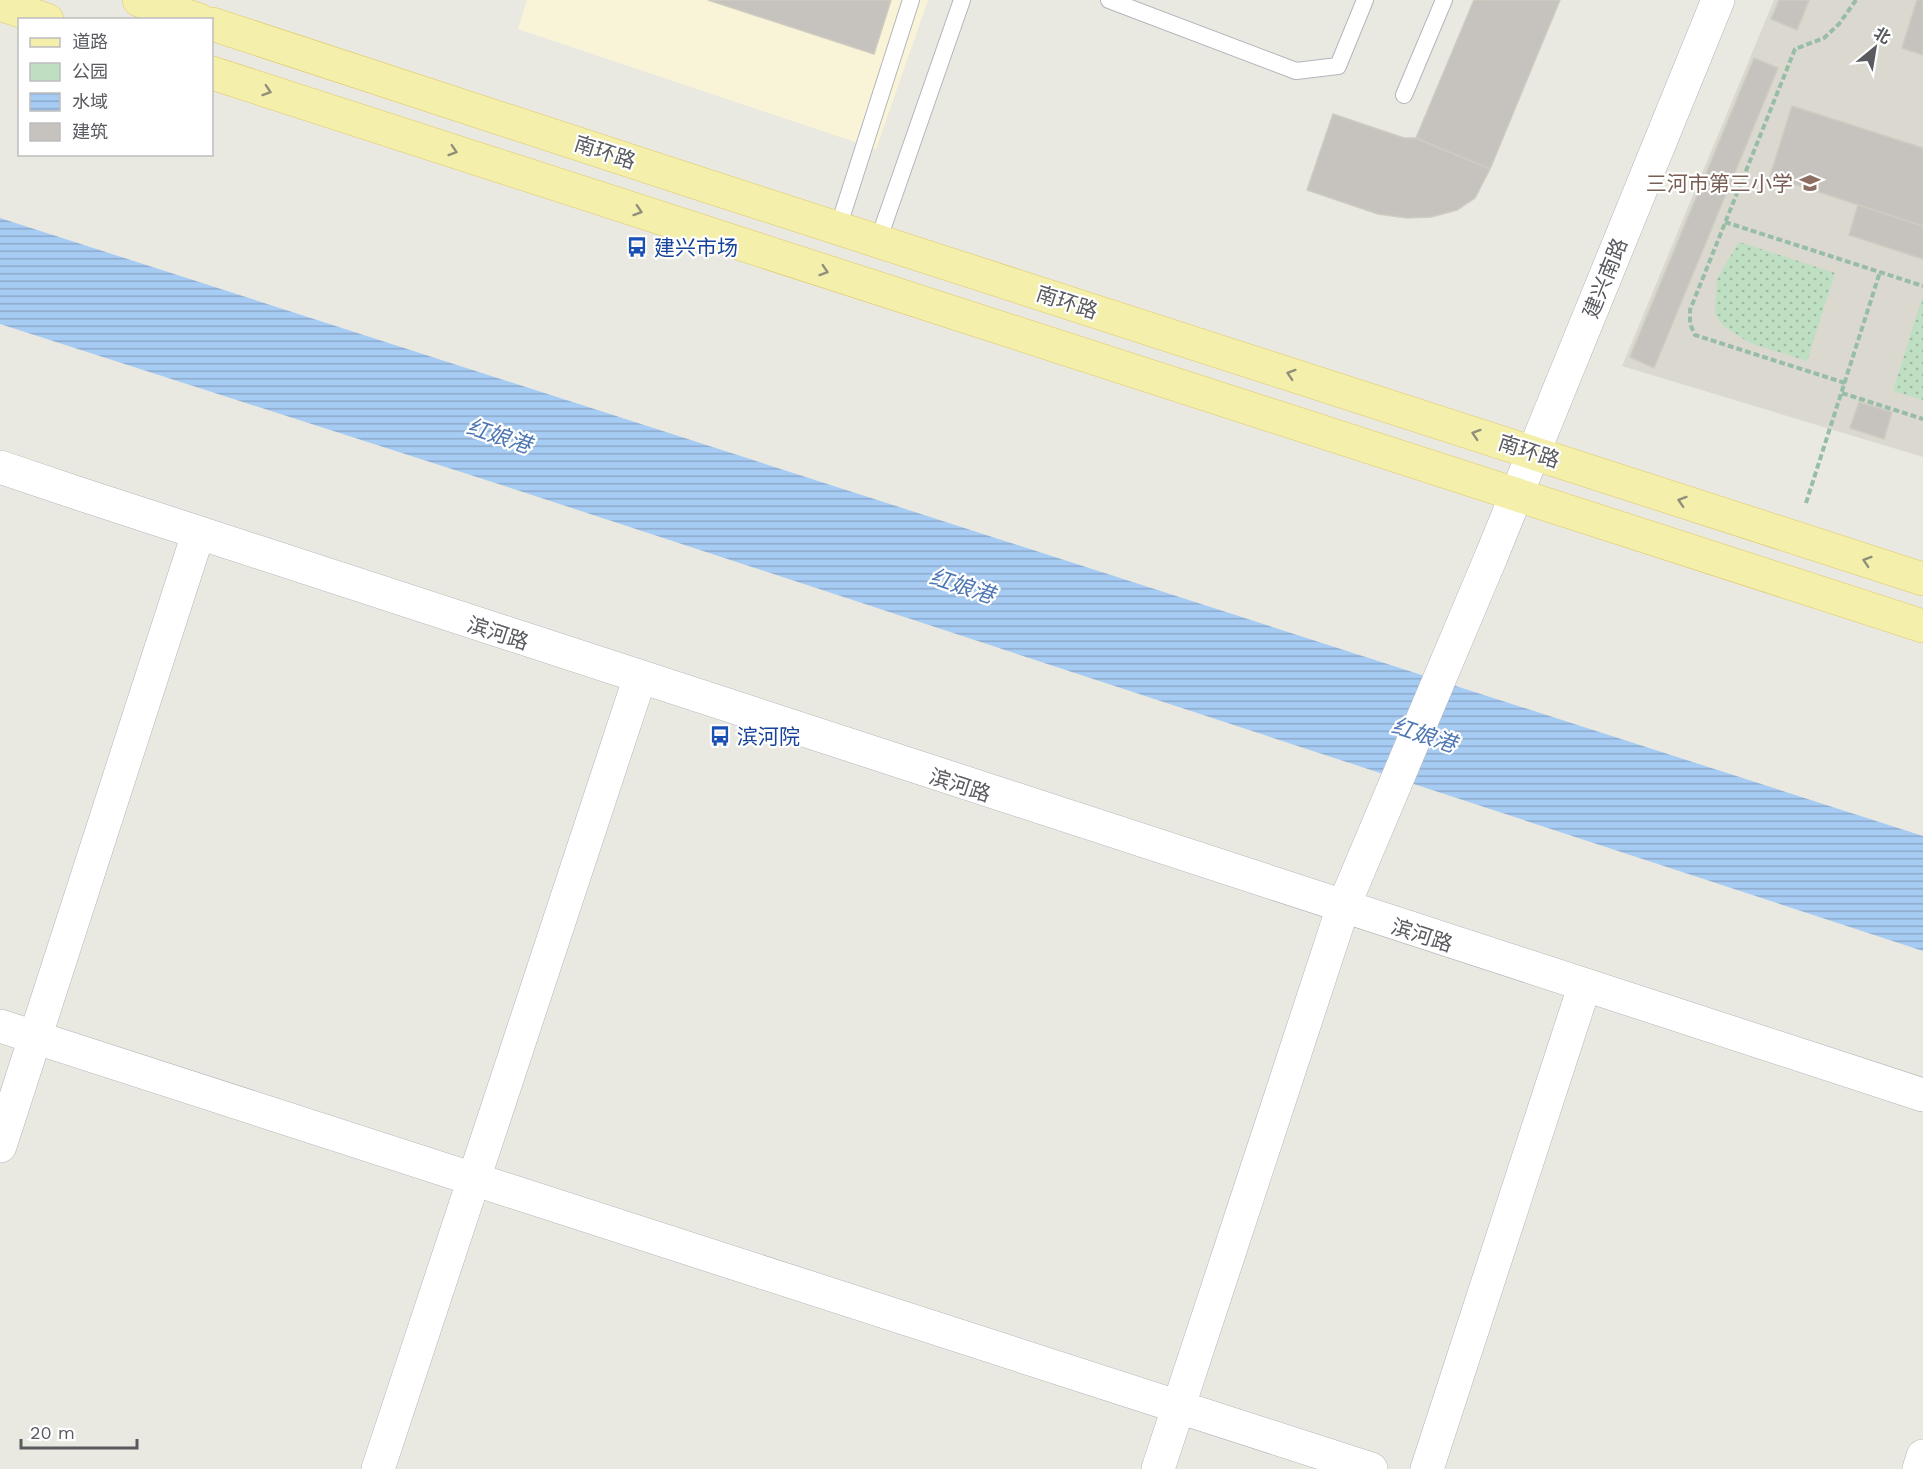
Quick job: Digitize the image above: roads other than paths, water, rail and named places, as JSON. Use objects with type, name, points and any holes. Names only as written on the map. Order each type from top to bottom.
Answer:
[{"type":"main road","points":[[139,0],[193,18]]},
{"type":"main road","points":[[0,4],[41,18]]},
{"type":"main road","name":"南环路","points":[[213,24],[1923,579]]},
{"type":"main road","points":[[213,73],[1923,626]]},
{"type":"street","name":"建兴南路","points":[[1158,1469],[1342,910],[1534,453],[1718,0]]},
{"type":"street","name":"滨河路","points":[[0,467],[639,680],[1342,910],[1923,1095]]},
{"type":"street","points":[[0,1146],[198,534]]},
{"type":"street","points":[[378,1469],[639,680]]},
{"type":"street","points":[[1427,1469],[1584,987]]},
{"type":"street","points":[[0,1026],[1371,1469]]},
{"type":"street","points":[[1919,1469],[1923,1456]]},
{"type":"lane","points":[[838,228],[911,0]]},
{"type":"lane","points":[[878,241],[962,0]]},
{"type":"lane","points":[[1109,0],[1296,71],[1338,66],[1365,0]]},
{"type":"lane","points":[[1404,94],[1444,0]]},
{"type":"water","name":"红娘港","points":[[0,218],[1923,836],[1923,951],[526,493],[0,324]]},
{"type":"place","name":"三河市第三小学","points":[[1810,183]]},
{"type":"place","name":"建兴市场","points":[[637,247]]},
{"type":"place","name":"滨河院","points":[[720,736]]}]
